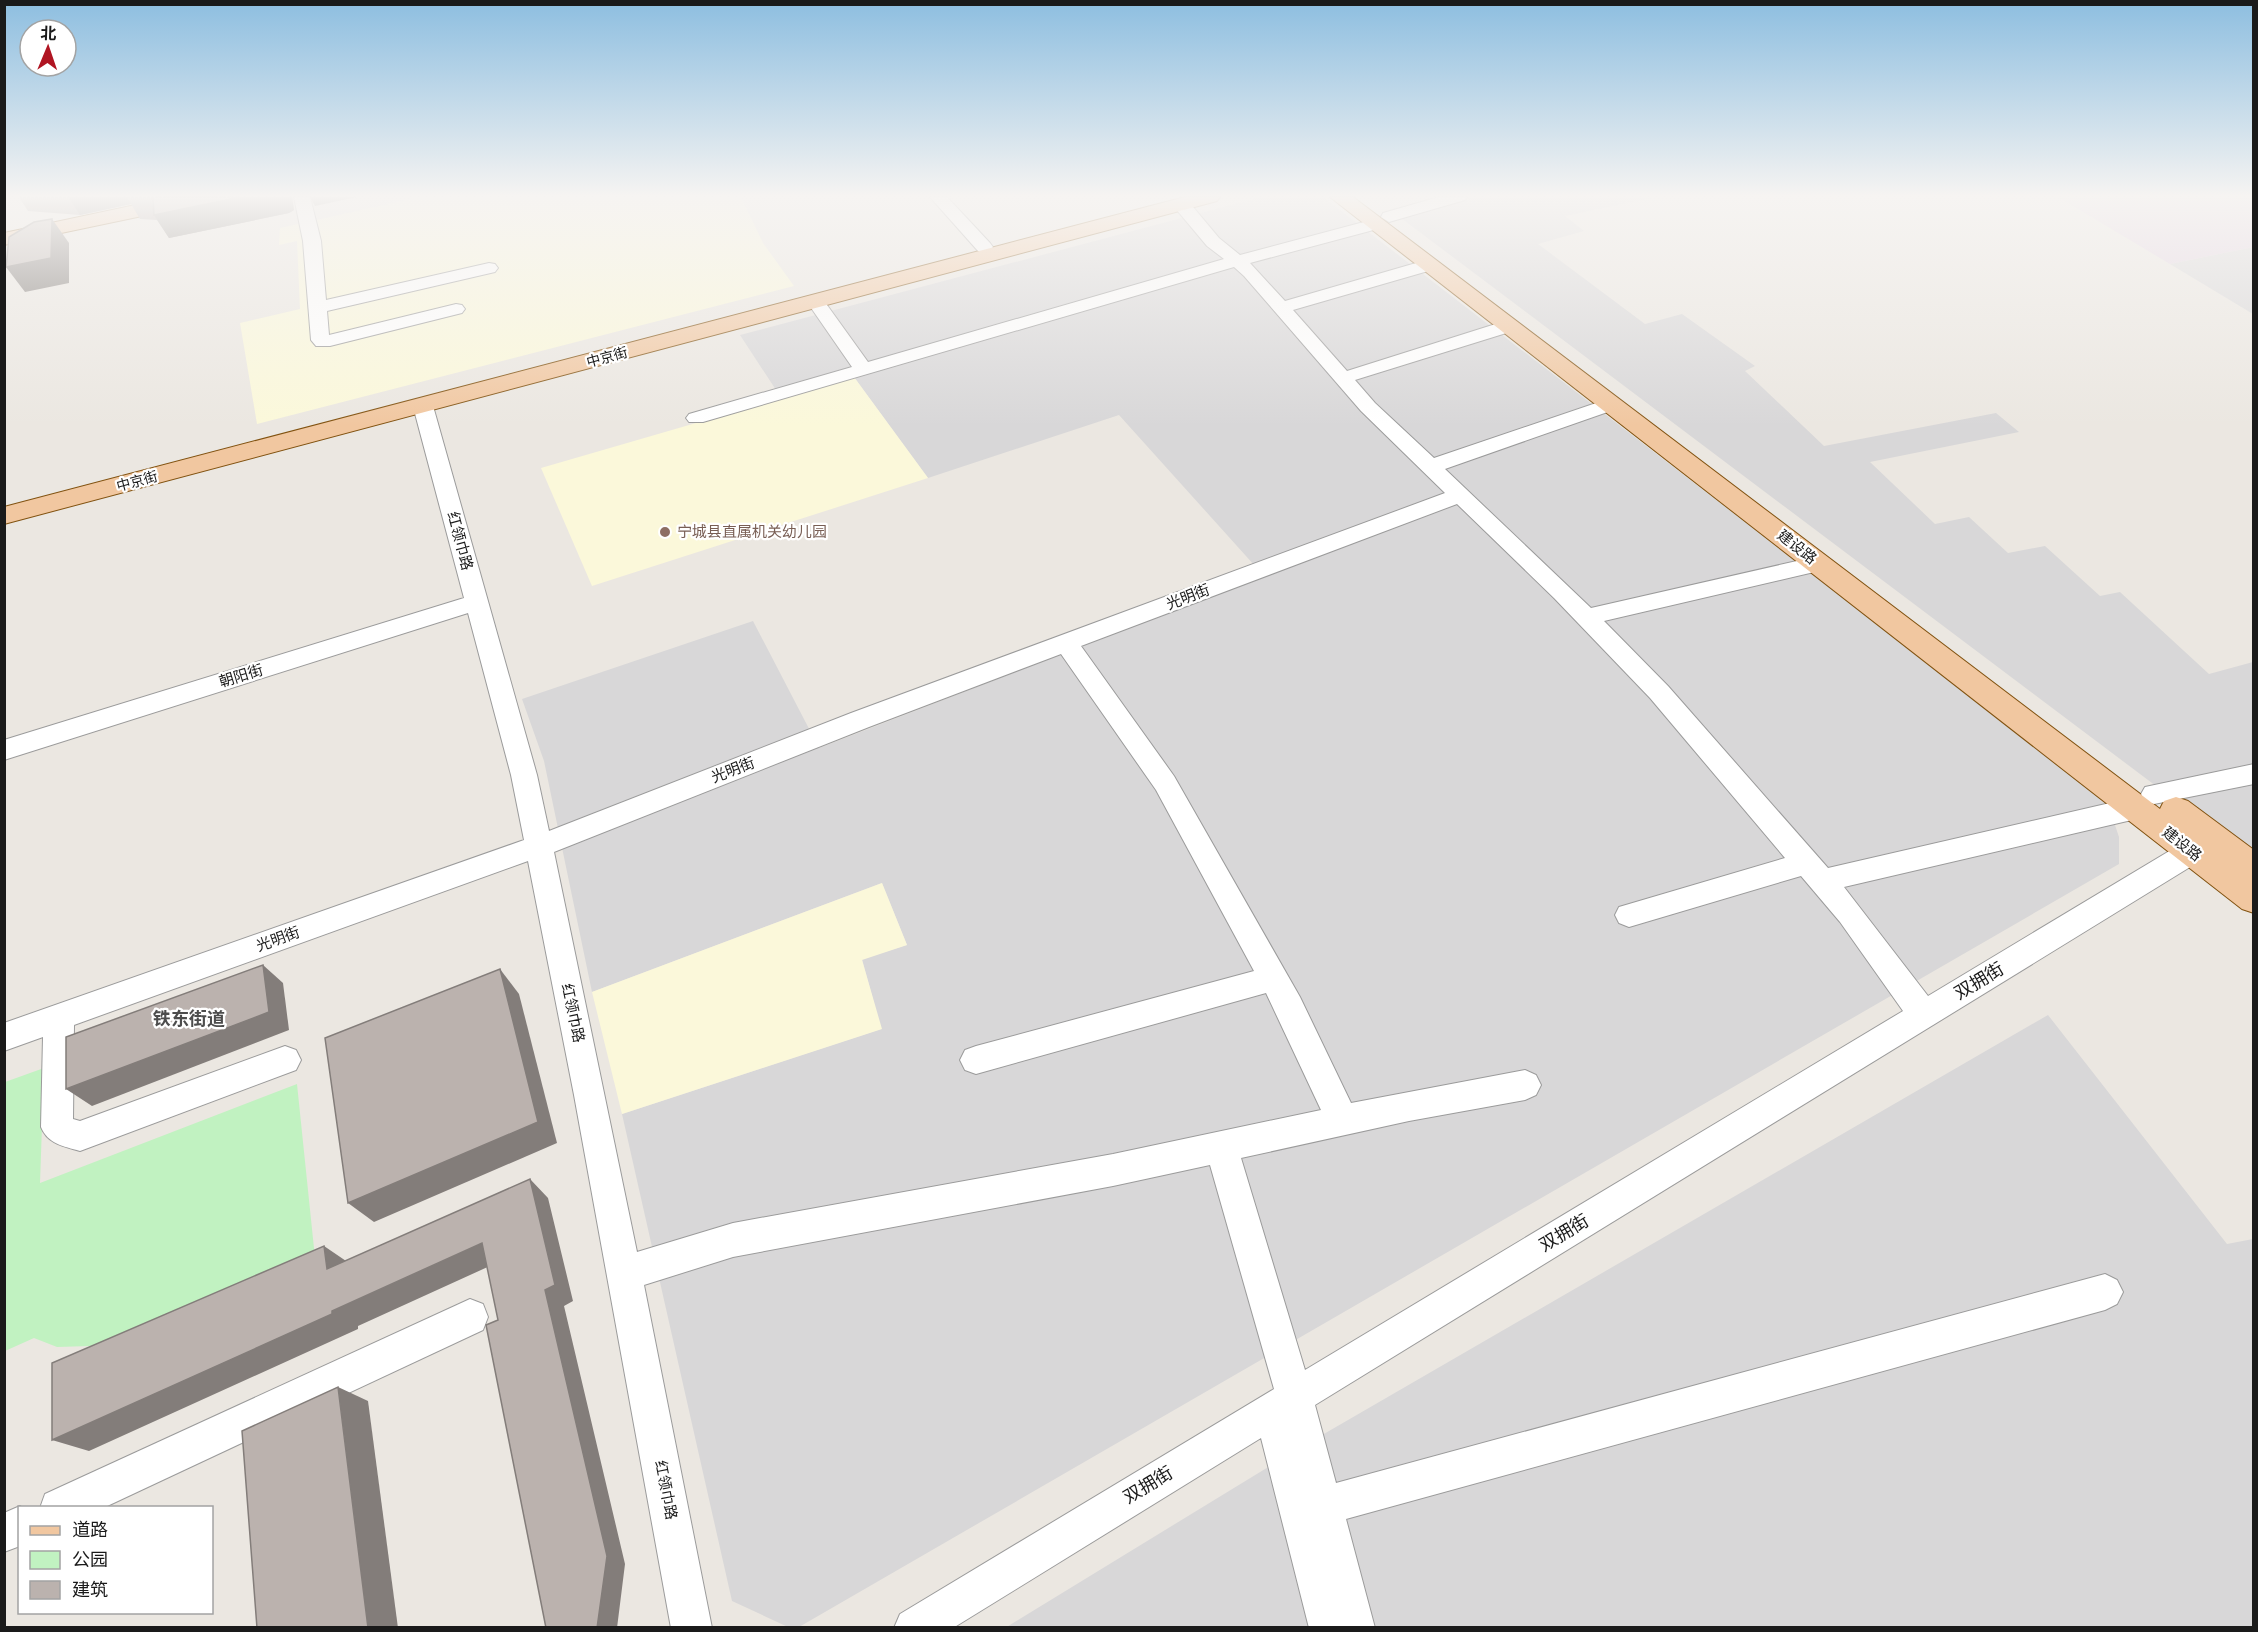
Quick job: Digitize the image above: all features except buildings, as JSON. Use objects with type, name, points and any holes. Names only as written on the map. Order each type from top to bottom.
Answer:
[{"type":"main road","name":"中京街","points":[[4,502],[883,273]]},
{"type":"main road","name":"中京街","points":[[4,516],[919,273]]},
{"type":"main road","name":"建设路","points":[[1440,273],[1819,564],[2145,801]]},
{"type":"main road","name":"建设路","points":[[1451,273],[2203,845],[2253,899]]},
{"type":"main road","name":"建设路","points":[[2203,845],[2253,869]]},
{"type":"street","points":[[314,273],[320,340],[323,342],[456,309]]},
{"type":"street","points":[[317,308],[466,273]]},
{"type":"street","points":[[696,418],[1195,273]]},
{"type":"street","points":[[1251,273],[1368,407],[1587,617],[1659,692],[1850,914],[1924,1015]]},
{"type":"street","points":[[1281,308],[1401,273]]},
{"type":"street","points":[[412,285],[423,317]]},
{"type":"street","points":[[816,302],[864,369]]},
{"type":"street","points":[[1343,378],[1509,326]]},
{"type":"street","name":"红领巾路","points":[[423,405],[524,775],[692,1628]]},
{"type":"street","points":[[1430,467],[1612,405]]},
{"type":"street","name":"光明街","points":[[4,1037],[539,846],[1066,643],[1459,495]]},
{"type":"street","points":[[1587,617],[1819,564]]},
{"type":"street","name":"朝阳街","points":[[4,750],[477,602]]},
{"type":"street","points":[[1066,643],[1165,783],[1274,978],[1343,1121]]},
{"type":"street","points":[[1629,915],[1814,872],[2145,801],[2253,774]]},
{"type":"street","name":"双拥街","points":[[914,1628],[2203,845]]},
{"type":"street","points":[[976,1060],[1274,978]]},
{"type":"street","points":[[59,1018],[57,1127],[80,1136],[285,1060]]},
{"type":"street","points":[[624,1274],[733,1240],[1113,1170],[1525,1085]]},
{"type":"street","points":[[1221,1147],[1283,1403],[1330,1628]]},
{"type":"street","points":[[1323,1506],[2105,1292]]},
{"type":"street","points":[[63,1506],[470,1317]]},
{"type":"street","points":[[1283,1403],[1323,1506],[1355,1628]]},
{"type":"street","points":[[4,1533],[18,1527]]},
{"type":"shaded area","points":[[298,273],[785,273],[794,286],[257,424],[240,323],[300,309]]},
{"type":"shaded area","points":[[973,273],[1422,273],[2107,801],[2119,837],[2119,864],[799,1627],[788,1627],[732,1601],[622,1114],[881,1029],[862,959],[907,945],[882,883],[592,992],[544,761],[522,699],[753,621],[819,748],[1264,576],[1119,415],[928,478],[854,377],[776,390],[740,335]]},
{"type":"shaded area","points":[[1474,273],[1577,273],[1645,324],[1682,314],[1755,366],[1745,371],[1824,446],[1996,413],[2019,432],[1870,462],[1935,524],[1969,517],[2008,553],[2045,546],[2100,596],[2120,592],[2209,674],[2253,662],[2253,859]]},
{"type":"shaded area","points":[[2185,273],[2253,273],[2253,314]]},
{"type":"shaded area","name":"宁城县直属机关幼儿园","points":[[854,377],[928,478],[592,586],[541,468]]},
{"type":"shaded area","points":[[882,883],[907,945],[862,960],[882,1029],[622,1114],[592,992]]},
{"type":"shaded area","points":[[2048,1015],[2227,1244],[2253,1239],[2253,1627],[1005,1628],[1291,1453]]},
{"type":"green space","points":[[44,1068],[40,1183],[297,1084],[315,1258],[122,1339],[90,1346],[57,1347],[34,1338],[5,1351],[5,1082]]},
{"type":"place","name":"宁城县直属机关幼儿园","points":[[665,532]]},
{"type":"district","name":"铁东街道","points":[[189,1019]]}]
